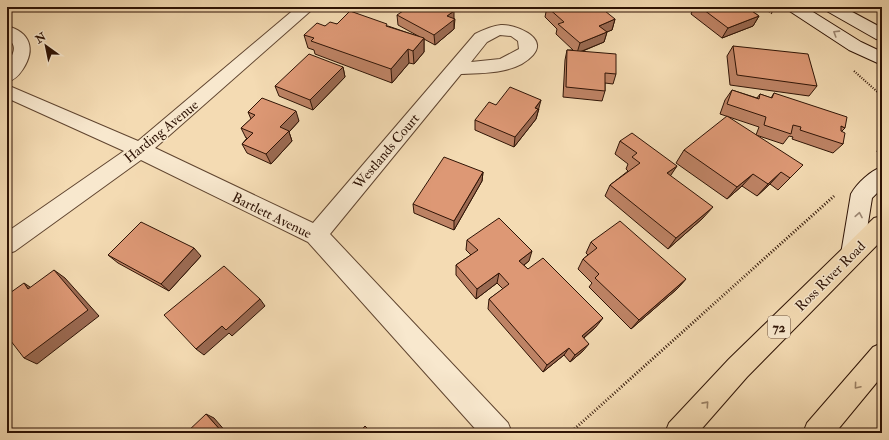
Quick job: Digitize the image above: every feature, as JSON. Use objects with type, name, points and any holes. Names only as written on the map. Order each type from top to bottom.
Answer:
[{"type":"main road","name":"Ross River Road","points":[[679,433],[738,368],[882,225]]},
{"type":"main road","points":[[817,433],[882,356]]},
{"type":"street","name":"Harding Avenue","points":[[7,244],[140,150],[307,7]]},
{"type":"street","points":[[794,7],[855,46],[882,59]]},
{"type":"street","points":[[831,7],[882,35]]},
{"type":"street","points":[[7,31],[17,36],[22,44],[22,53],[18,64],[7,76]]},
{"type":"street","points":[[855,46],[882,76]]},
{"type":"street","name":"Westlands Court","points":[[316,235],[456,68]]},
{"type":"street","name":"Bartlett Avenue","points":[[7,91],[140,150],[316,235],[498,433]]},
{"type":"street","points":[[852,254],[862,194],[877,166]]},
{"type":"path","points":[[877,166],[882,147]]},
{"type":"path","points":[[570,433],[840,190]]},
{"type":"building","points":[[409,7],[447,7],[454,11],[447,16],[455,19],[434,35],[397,15]]},
{"type":"building","points":[[547,7],[581,7],[583,9],[600,7],[615,19],[599,26],[607,32],[580,43],[558,24],[564,22]]},
{"type":"building","points":[[700,7],[746,7],[759,16],[728,28]]},
{"type":"building","points":[[350,11],[387,24],[386,26],[424,38],[413,51],[408,49],[391,69],[311,41],[314,38],[304,35],[317,23],[325,26],[330,22],[337,24]]},
{"type":"building","points":[[733,46],[808,54],[817,86],[737,75]]},
{"type":"building","points":[[567,50],[616,54],[616,74],[605,73],[605,91],[566,87]]},
{"type":"building","points":[[309,54],[343,67],[310,100],[275,86]]},
{"type":"building","points":[[510,87],[541,100],[535,108],[538,109],[515,137],[475,120],[489,102],[496,105]]},
{"type":"building","points":[[732,90],[759,99],[760,94],[772,98],[774,93],[847,117],[845,128],[841,126],[841,131],[845,133],[843,144],[800,130],[801,127],[793,125],[791,134],[764,125],[766,117],[727,104]]},
{"type":"building","points":[[262,98],[296,111],[280,127],[289,131],[266,154],[242,144],[253,133],[241,128],[255,115],[248,112]]},
{"type":"building","points":[[727,116],[803,165],[790,178],[781,172],[768,184],[753,174],[737,187],[684,150]]},
{"type":"building","points":[[632,133],[677,166],[667,173],[713,207],[676,238],[610,185],[640,163],[632,157],[637,153],[620,141]]},
{"type":"building","points":[[444,157],[483,172],[454,221],[413,204]]},
{"type":"building","points":[[499,218],[532,251],[519,261],[528,269],[543,258],[603,318],[582,336],[589,344],[575,355],[569,348],[547,365],[489,299],[509,284],[499,273],[477,289],[456,265],[478,250],[467,240]]},
{"type":"building","points":[[620,221],[686,279],[639,320],[595,278],[599,274],[583,259],[597,248],[591,242]]},
{"type":"building","points":[[141,222],[194,248],[161,284],[108,255]]},
{"type":"building","points":[[224,266],[260,299],[226,330],[222,326],[196,349],[164,315]]},
{"type":"building","points":[[54,270],[88,310],[24,358],[7,336],[7,295],[24,283],[28,289]]},
{"type":"building","points":[[206,414],[223,433],[186,433]]},
{"type":"building","points":[[365,426],[372,433],[359,433]]}]
